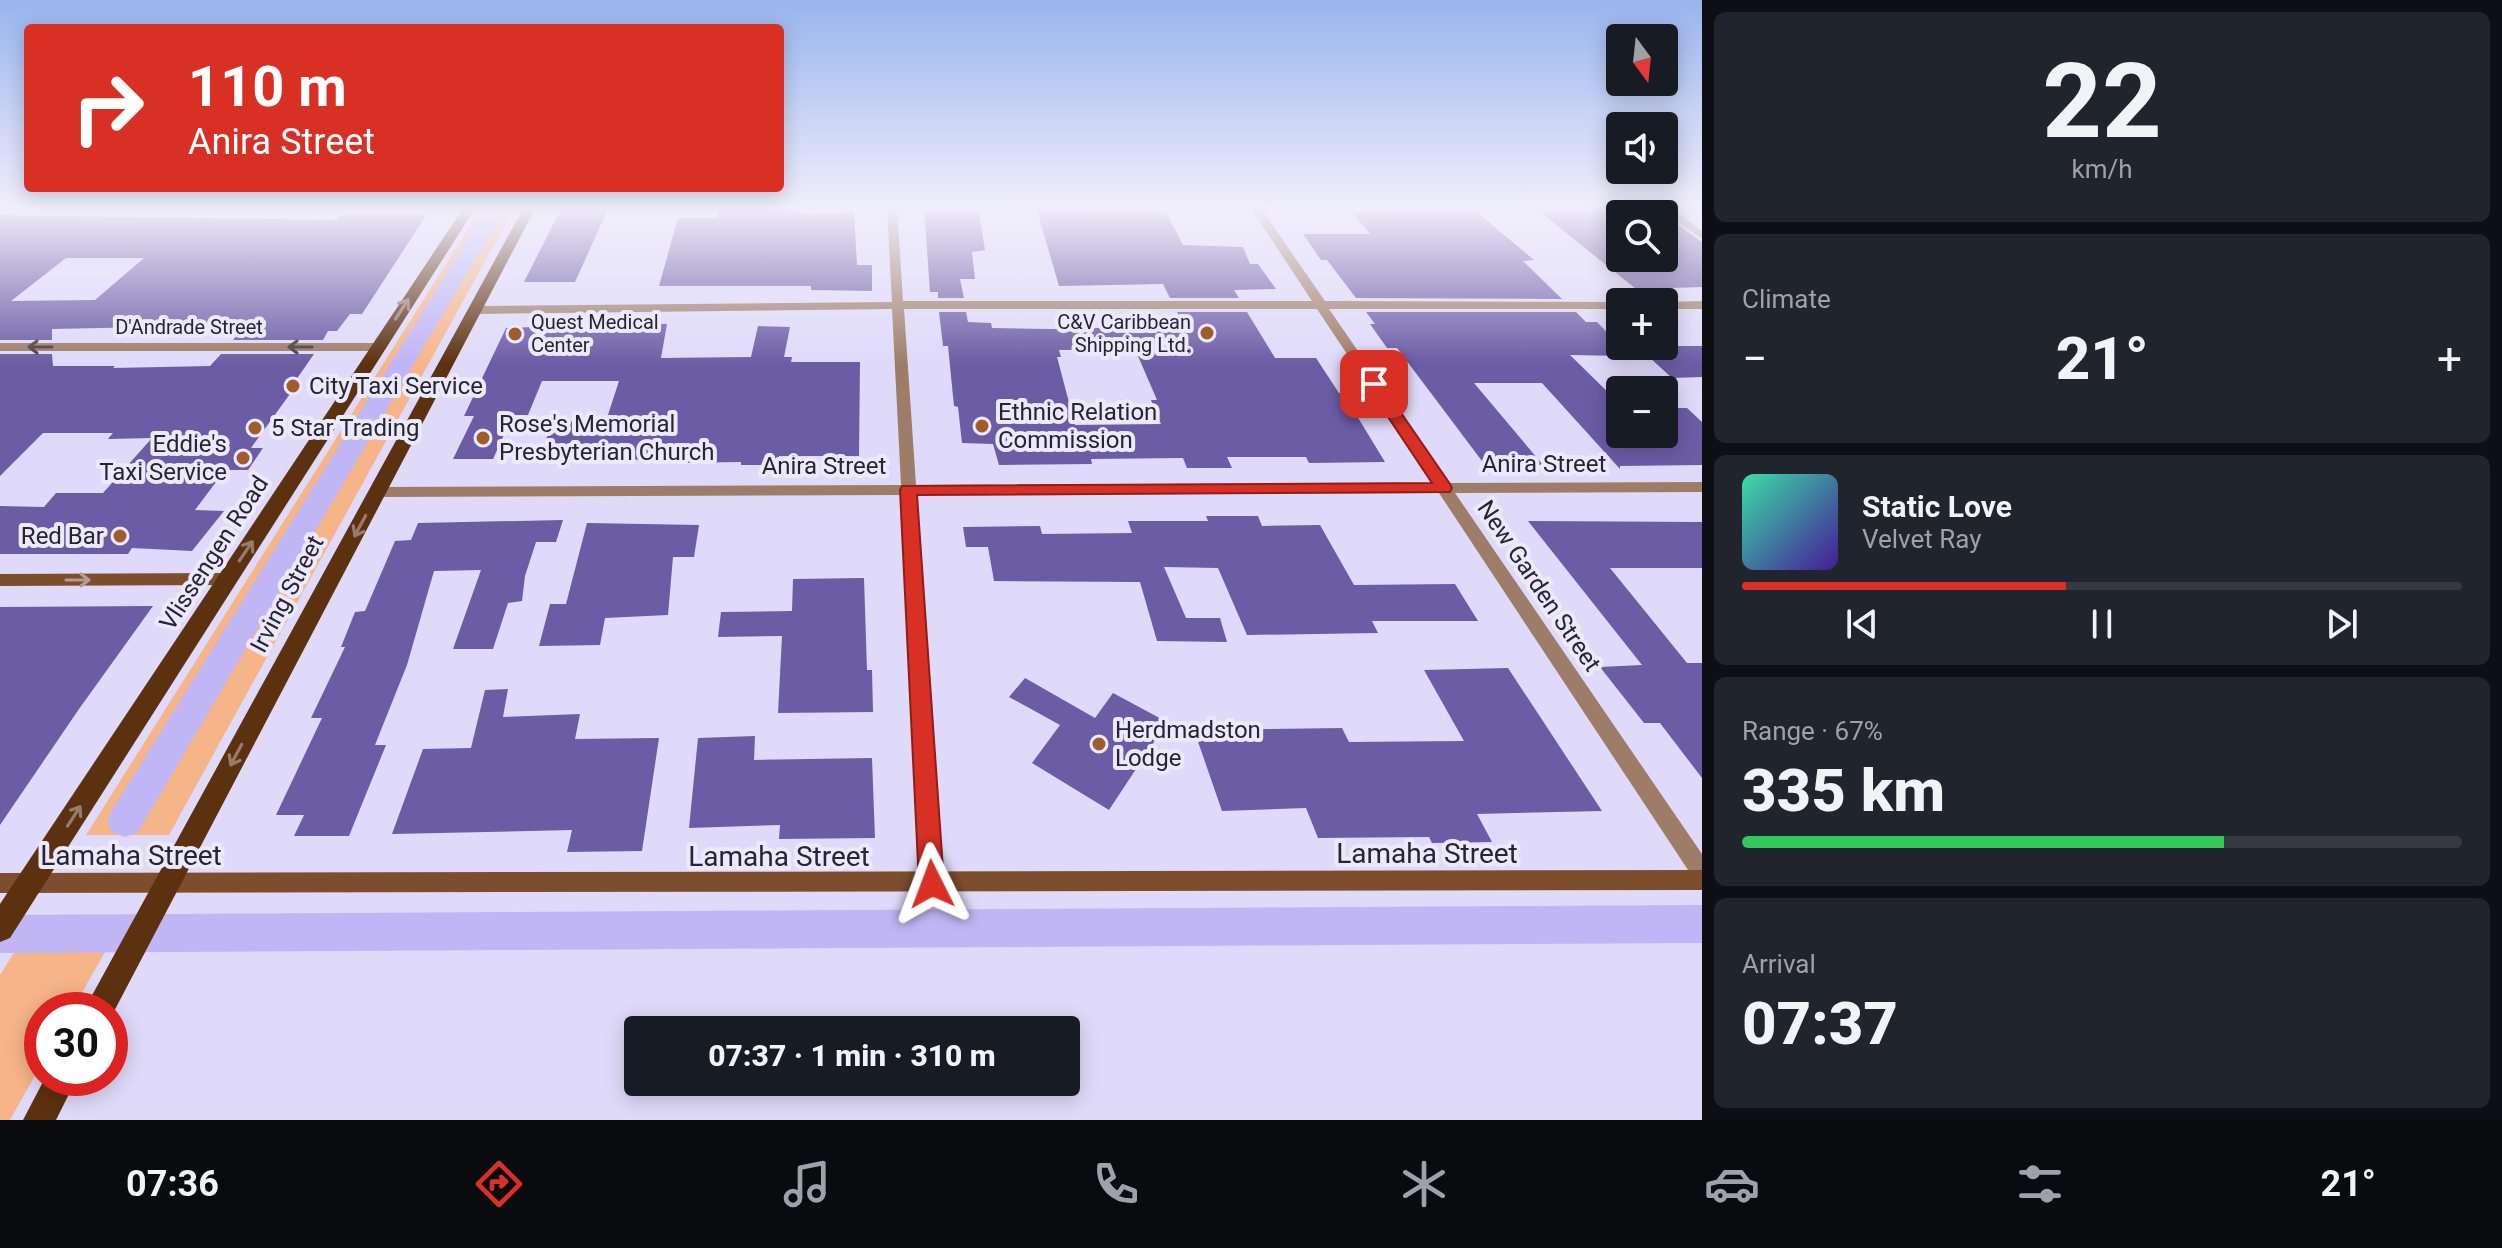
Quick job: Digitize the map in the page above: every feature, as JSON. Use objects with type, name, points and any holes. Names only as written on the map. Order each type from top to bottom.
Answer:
[{"type":"main road","name":"Vlissengen Road","points":[[0,928],[436,259]]},
{"type":"main road","name":"Irving Street","points":[[108,992],[503,259]]},
{"type":"main road","points":[[39,1120],[52,1096]]},
{"type":"street","points":[[895,259],[932,884]]},
{"type":"street","name":"New Garden Street","points":[[1290,259],[1702,872]]},
{"type":"street","points":[[476,310],[898,305],[1606,305]]},
{"type":"street","points":[[1678,305],[1702,305]]},
{"type":"street","name":"D'Andrade Street","points":[[0,347],[378,347]]},
{"type":"street","name":"Anira Street","points":[[379,492],[1702,487]]},
{"type":"street","points":[[0,580],[227,579]]},
{"type":"street","name":"Lamaha Street","points":[[0,883],[932,884],[1702,880]]},
{"type":"shaded area","points":[[449,259],[486,259],[169,835],[86,835]]},
{"type":"shaded area","points":[[34,921],[121,924],[82,992],[24,992],[24,1095],[10,1120],[0,1120],[0,975]]},
{"type":"building","points":[[0,259],[64,259],[11,301],[95,300],[143,259],[398,259],[362,314],[350,314],[337,331],[328,331],[323,340],[233,340],[246,325],[52,329],[52,340],[0,340]]},
{"type":"building","points":[[536,259],[585,259],[575,282],[524,282]]},
{"type":"building","points":[[666,259],[857,259],[857,265],[872,265],[872,291],[811,290],[811,286],[659,286]]},
{"type":"building","points":[[928,259],[973,259],[975,279],[960,279],[964,298],[938,298],[938,292],[930,292]]},
{"type":"building","points":[[1051,259],[1248,259],[1250,264],[1258,264],[1276,289],[1234,290],[1239,298],[1170,298],[1163,284],[1059,286]]},
{"type":"building","points":[[1533,259],[1523,261],[1562,299],[1356,298],[1327,260],[1321,260]]},
{"type":"building","points":[[1678,259],[1702,259],[1702,287],[1635,288],[1615,272],[1678,272]]},
{"type":"building","points":[[939,312],[966,312],[968,322],[991,323],[992,328],[1052,329],[1184,326],[1177,312],[1247,312],[1275,358],[1316,358],[1339,393],[1343,393],[1385,462],[1309,463],[1306,457],[1227,457],[1232,468],[1187,468],[1183,458],[1091,459],[1092,464],[999,465],[993,444],[962,443],[958,407],[954,406],[948,346],[943,346]],"holes":[[[1135,349],[1157,400],[1151,400],[1161,424],[1075,425],[1057,357],[1061,357],[1059,350]]]},
{"type":"building","points":[[1366,312],[1576,312],[1586,322],[1597,322],[1606,331],[1606,356],[1570,355],[1606,390],[1606,448],[1678,448],[1678,408],[1687,408],[1702,422],[1702,465],[1620,466],[1620,469],[1542,383],[1474,383],[1543,465],[1485,465],[1397,348],[1387,348],[1370,324],[1375,324]]},
{"type":"building","points":[[667,324],[661,358],[751,357],[758,326],[790,327],[784,357],[792,357],[791,362],[860,362],[859,456],[779,456],[778,465],[741,465],[741,462],[674,463],[675,458],[627,460],[629,448],[588,450],[586,454],[541,455],[552,422],[606,421],[619,381],[542,381],[528,415],[513,415],[493,459],[453,459],[474,416],[464,416],[506,328]]},
{"type":"building","points":[[1678,346],[1702,346],[1702,377],[1670,376],[1652,360],[1678,360]]},
{"type":"building","points":[[0,354],[52,354],[53,366],[115,366],[113,368],[210,366],[221,354],[314,354],[296,380],[300,380],[251,448],[263,448],[248,470],[225,470],[195,510],[224,511],[192,551],[132,548],[128,554],[0,554],[0,506],[44,507],[56,493],[103,493],[152,438],[108,439],[113,433],[43,433],[0,476]]},
{"type":"building","points":[[1206,516],[1258,516],[1262,526],[1320,525],[1354,585],[1455,584],[1478,621],[1372,621],[1378,633],[1247,635],[1218,568],[1164,567],[1186,618],[1220,618],[1227,642],[1157,641],[1140,582],[994,581],[988,547],[966,547],[963,527],[1040,526],[1042,534],[1132,533],[1128,521],[1208,521]]},
{"type":"building","points":[[563,520],[556,542],[536,542],[525,576],[522,601],[508,603],[493,649],[453,649],[481,570],[434,571],[407,665],[375,745],[386,745],[349,836],[294,836],[304,815],[276,815],[322,718],[311,718],[345,647],[341,647],[355,612],[365,611],[395,541],[411,540],[418,523]]},
{"type":"building","points":[[1528,521],[1702,522],[1702,568],[1610,568],[1687,663],[1702,663],[1702,778],[1660,723],[1644,723],[1600,667],[1642,665]]},
{"type":"building","points":[[587,523],[699,525],[694,557],[673,557],[668,615],[605,618],[600,645],[539,646],[550,604],[566,604]]},
{"type":"building","points":[[864,578],[867,670],[872,670],[873,712],[778,713],[782,636],[718,637],[721,612],[792,611],[793,579]]},
{"type":"building","points":[[153,606],[79,709],[0,825],[0,607]]},
{"type":"building","points":[[1508,668],[1602,811],[1477,814],[1492,842],[1432,843],[1429,837],[1318,838],[1306,808],[1222,811],[1194,730],[1342,728],[1349,742],[1464,741],[1424,670]]},
{"type":"building","name":"Herdmadston Lodge","points":[[1025,678],[1095,718],[1113,693],[1167,722],[1109,810],[1032,763],[1060,725],[1009,697]]},
{"type":"building","points":[[508,689],[503,717],[580,714],[575,739],[659,738],[642,851],[567,852],[572,830],[392,834],[423,749],[471,748],[485,690]]},
{"type":"building","points":[[755,736],[754,760],[872,758],[875,838],[779,839],[780,825],[689,828],[698,738]]},
{"type":"waterway","points":[[125,821],[465,259]]},
{"type":"waterway","points":[[0,934],[1702,924]]},
{"type":"place","name":"C&V Caribbean Shipping Ltd.","points":[[1207,333]]},
{"type":"place","name":"Quest Medical Center","points":[[515,334]]},
{"type":"place","name":"City Taxi Service","points":[[293,386]]},
{"type":"place","name":"Ethnic Relation Commission","points":[[982,426]]},
{"type":"place","name":"5 Star Trading","points":[[255,428]]},
{"type":"place","name":"Rose's Memorial Presbyterian Church","points":[[483,438]]},
{"type":"place","name":"Eddie's Taxi Service","points":[[243,458]]},
{"type":"place","name":"Red Bar","points":[[120,536]]},
{"type":"place","name":"Herdmadston Lodge","points":[[1099,744]]},
{"type":"route","points":[[932,884],[908,490],[1444,488],[1374,384]]}]
